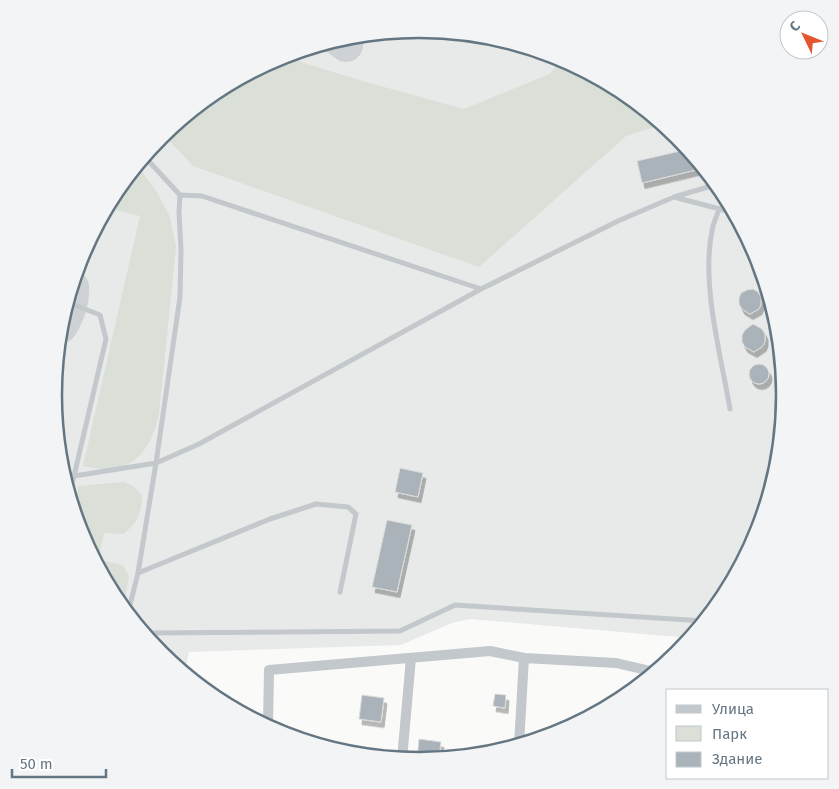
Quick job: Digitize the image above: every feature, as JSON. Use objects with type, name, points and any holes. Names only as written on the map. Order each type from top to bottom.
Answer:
[{"type":"street","points":[[268,718],[269,670],[490,651],[524,658],[616,663],[647,670]]},
{"type":"street","points":[[403,751],[411,658]]},
{"type":"street","points":[[519,737],[524,658]]},
{"type":"lane","points":[[149,161],[180,195],[202,196],[481,289]]},
{"type":"lane","points":[[74,476],[156,463],[199,444],[481,289],[618,220],[674,196],[709,186]]},
{"type":"lane","points":[[130,604],[138,573],[156,463],[180,297],[180,195]]},
{"type":"lane","points":[[674,196],[725,210]]},
{"type":"lane","points":[[719,208],[712,230],[709,263],[711,299],[730,409]]},
{"type":"lane","points":[[73,479],[106,339],[100,315],[74,305]]},
{"type":"lane","points":[[138,573],[270,519],[316,504],[348,507],[356,514],[340,592]]},
{"type":"lane","points":[[154,633],[400,631],[454,605],[695,621]]},
{"type":"shaded area","points":[[396,38],[443,38],[489,44],[534,56],[598,85],[637,111],[655,126],[703,177],[729,216],[740,237],[758,280],[764,302],[770,325],[776,371],[776,418],[770,464],[758,509],[729,573],[703,612],[688,630],[681,637],[470,619],[452,623],[401,645],[189,652],[187,665],[167,647],[136,612],[110,573],[81,509],[69,464],[63,418],[63,371],[69,325],[81,280],[110,216],[136,177],[151,159],[202,111],[241,85],[262,74],[305,56],[327,50],[350,44]]},
{"type":"green space","points":[[295,60],[464,109],[550,74],[557,65],[598,85],[637,111],[656,127],[626,136],[479,267],[193,166],[169,140],[202,111],[241,85]]},
{"type":"green space","points":[[141,171],[157,192],[170,217],[176,247],[159,414],[149,442],[134,460],[124,466],[112,469],[83,466],[140,216],[114,210]]},
{"type":"green space","points":[[124,482],[133,486],[142,495],[140,513],[135,522],[123,534],[104,533],[100,553],[81,509],[77,494],[79,486]]},
{"type":"green space","points":[[104,561],[123,565],[129,577],[125,596]]},
{"type":"building","points":[[680,151],[697,170],[642,183],[637,161]]},
{"type":"building","points":[[753,289],[761,297],[761,304],[759,309],[750,314],[742,309],[739,304],[739,298],[741,293]]},
{"type":"building","points":[[753,324],[762,329],[765,334],[763,346],[754,352],[745,347],[742,342],[742,335],[745,330]]},
{"type":"building","points":[[759,364],[766,367],[769,374],[766,381],[759,384],[752,381],[749,374],[752,367]]},
{"type":"building","points":[[400,468],[423,473],[418,497],[395,492]]},
{"type":"building","points":[[387,520],[412,525],[397,592],[372,587]]},
{"type":"building","points":[[495,694],[506,695],[505,708],[493,706]]},
{"type":"building","points":[[362,695],[384,698],[381,722],[359,719]]},
{"type":"building","points":[[419,739],[441,742],[440,751],[418,752]]}]
